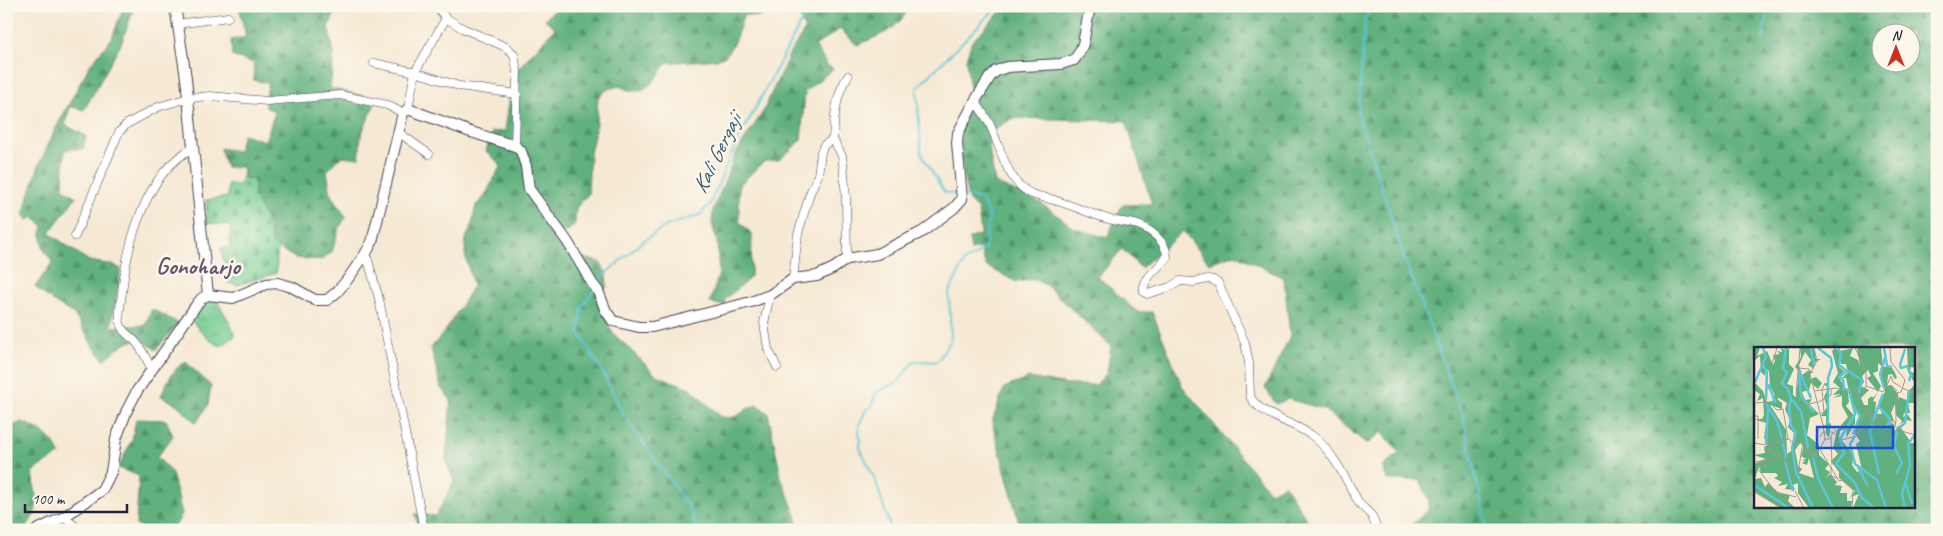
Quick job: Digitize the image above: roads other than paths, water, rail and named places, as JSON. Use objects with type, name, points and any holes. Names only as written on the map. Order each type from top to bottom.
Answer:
[{"type":"street","points":[[175,6],[188,98],[208,295]]},
{"type":"street","points":[[436,6],[446,18],[462,28],[510,50],[516,62],[515,146]]},
{"type":"street","points":[[75,236],[119,132],[127,124],[158,107],[188,98],[224,96],[267,101],[340,96],[387,105],[515,146],[521,152],[526,166],[529,189],[567,241],[613,321],[640,327],[652,327],[751,302],[770,295],[793,279],[817,276],[834,268],[846,259],[877,254],[922,232],[954,208],[962,195],[956,143],[958,133],[975,101],[996,71],[1007,67],[1062,64],[1074,60],[1083,44],[1090,6]]},
{"type":"street","points":[[178,24],[228,17]]},
{"type":"street","points":[[37,530],[64,517],[94,497],[108,482],[116,439],[137,391],[202,298],[208,295],[233,298],[266,284],[278,283],[292,287],[315,300],[327,300],[337,292],[366,253],[378,221],[398,132],[415,72],[446,18]]},
{"type":"street","points":[[374,63],[415,72],[459,86],[516,94]]},
{"type":"street","points":[[846,259],[846,197],[843,163],[842,156],[833,139],[837,104],[848,76]]},
{"type":"street","points":[[975,101],[987,119],[1010,171],[1022,188],[1034,195],[1107,219],[1136,225],[1158,239],[1166,249],[1167,257],[1147,280],[1143,288],[1144,292],[1152,294],[1180,281],[1194,282],[1208,279],[1218,283],[1245,343],[1248,354],[1251,400],[1264,411],[1295,425],[1320,443],[1342,473],[1362,507],[1372,517],[1377,530]]},
{"type":"street","points":[[398,132],[429,154]]},
{"type":"street","points":[[793,279],[798,234],[810,193],[818,175],[821,152],[824,145],[833,139]]},
{"type":"street","points":[[152,370],[136,342],[120,326],[124,275],[138,223],[157,181],[170,164],[183,153],[193,148]]},
{"type":"street","points":[[366,253],[379,299],[424,530]]},
{"type":"street","points":[[770,295],[764,323],[768,349],[777,366]]},
{"type":"street","points":[[64,517],[80,530]]},
{"type":"waterway","name":"Kali Gergaji","points":[[598,284],[604,275],[643,241],[666,226],[700,215],[710,204],[734,148],[810,6]]},
{"type":"waterway","points":[[959,195],[944,192],[921,153],[917,88],[998,6]]},
{"type":"waterway","points":[[1372,6],[1365,20],[1358,114],[1404,257],[1463,416],[1487,530]]},
{"type":"waterway","points":[[1763,40],[1769,6]]},
{"type":"waterway","points":[[891,530],[876,482],[860,448],[859,425],[866,410],[872,406],[876,392],[898,382],[914,361],[937,362],[951,340],[949,293],[964,262],[985,249],[989,214],[981,199],[966,196]]},
{"type":"waterway","name":"Kali Gergaji","points":[[594,290],[582,307],[579,332],[604,375],[625,417],[689,507],[697,530]]},
{"type":"district","name":"Gonoharjo","points":[[198,266]]}]
